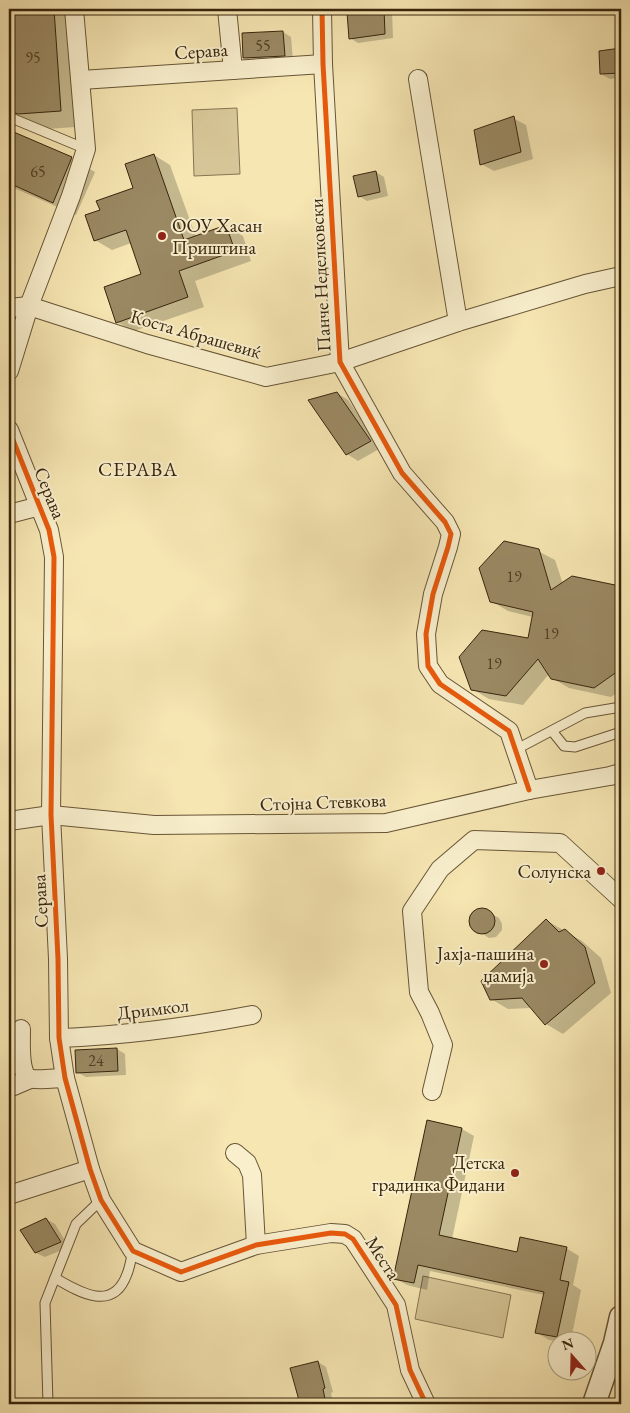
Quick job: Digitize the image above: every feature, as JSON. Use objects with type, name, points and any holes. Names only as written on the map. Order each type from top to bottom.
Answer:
[{"type":"street","points":[[9,371],[86,149],[74,9]]},
{"type":"street","points":[[227,9],[233,70]]},
{"type":"street","name":"Панче Неделковски","points":[[322,9],[323,64],[340,362],[402,473],[445,522],[451,534],[431,602],[426,634],[428,666],[440,684],[509,731],[529,790]]},
{"type":"street","name":"Серава","points":[[81,80],[323,64]]},
{"type":"street","points":[[418,79],[458,322]]},
{"type":"street","name":"Коста Абрашевиќ","points":[[9,308],[30,306],[147,344],[266,377],[340,362],[458,322],[585,284],[621,276]]},
{"type":"street","name":"Серава","points":[[9,430],[50,530],[54,557],[51,815],[58,959],[59,1038],[64,1078],[90,1169],[101,1200],[133,1250]]},
{"type":"street","points":[[9,514],[40,506]]},
{"type":"street","name":"Стојна Стевкова","points":[[9,821],[51,815],[154,826],[386,823],[529,790],[621,773]]},
{"type":"street","points":[[432,1091],[443,1045],[430,1012],[419,992],[412,911],[440,869],[474,840],[560,843],[621,899]]},
{"type":"street","name":"Дримкол","points":[[59,1038],[97,1037],[194,1026],[252,1015]]},
{"type":"street","points":[[21,1030],[22,1068],[25,1075],[30,1079]]},
{"type":"street","points":[[9,1088],[30,1079],[64,1078]]},
{"type":"street","points":[[235,1153],[247,1163],[252,1175],[256,1245]]},
{"type":"street","points":[[9,1195],[90,1169]]},
{"type":"street","name":"Места","points":[[133,1250],[181,1272],[256,1245],[331,1233],[346,1234],[352,1239],[396,1305],[410,1370],[426,1404]]},
{"type":"street","points":[[594,1404],[615,1343],[621,1317]]},
{"type":"lane","points":[[9,117],[86,149]]},
{"type":"lane","points":[[515,750],[586,713],[621,707]]},
{"type":"lane","points":[[552,731],[564,746],[575,747],[621,732]]},
{"type":"lane","points":[[48,1404],[45,1303],[76,1224],[101,1200]]},
{"type":"lane","points":[[55,1278],[83,1294],[105,1297],[117,1290],[127,1275],[133,1250]]},
{"type":"shaded area","points":[[237,108],[240,174],[194,176],[192,110]]},
{"type":"shaded area","points":[[423,1276],[511,1295],[503,1338],[415,1319]]},
{"type":"building","points":[[9,9],[54,9],[61,111],[18,114],[9,111]]},
{"type":"building","points":[[362,9],[384,9],[385,34],[349,39],[347,12]]},
{"type":"building","points":[[283,31],[285,56],[243,58],[242,33]]},
{"type":"building","points":[[621,48],[621,73],[600,74],[599,51]]},
{"type":"building","points":[[514,116],[521,152],[480,165],[474,130]]},
{"type":"building","points":[[9,130],[72,157],[53,203],[9,183]]},
{"type":"building","points":[[154,154],[184,240],[226,225],[235,251],[179,271],[188,297],[116,323],[104,287],[141,274],[126,230],[94,241],[85,215],[100,210],[96,201],[133,188],[125,164]]},
{"type":"building","points":[[376,171],[380,192],[358,197],[353,176]]},
{"type":"building","points":[[337,392],[371,441],[346,455],[308,400]]},
{"type":"building","points":[[504,541],[539,549],[551,590],[572,576],[615,585],[621,595],[621,669],[594,688],[551,679],[538,659],[506,696],[471,690],[459,657],[482,630],[528,638],[533,612],[490,602],[479,568]]},
{"type":"building","points":[[482,908],[491,912],[495,921],[491,930],[482,934],[473,930],[469,921],[473,912]]},
{"type":"building","name":"Јахја-пашина џамија","points":[[546,919],[559,932],[565,929],[585,947],[595,983],[545,1025],[522,998],[490,1000],[481,981]]},
{"type":"building","points":[[117,1048],[118,1071],[76,1073],[75,1050]]},
{"type":"building","points":[[427,1120],[462,1128],[439,1235],[517,1252],[520,1237],[567,1247],[560,1280],[569,1282],[559,1330],[548,1330],[548,1335],[535,1333],[544,1292],[418,1265],[414,1283],[393,1279]]},
{"type":"building","points":[[46,1218],[61,1242],[35,1253],[20,1230]]},
{"type":"building","points":[[318,1361],[325,1388],[323,1389],[326,1404],[300,1404],[290,1368]]},
{"type":"cycle path","points":[[322,9],[323,64],[340,362],[402,473],[445,522],[451,534],[433,594],[426,634],[428,666],[440,684],[509,731],[529,790]]},
{"type":"cycle path","points":[[9,430],[49,530],[54,557],[51,815],[58,959],[59,1038],[65,1078],[90,1169],[101,1200],[133,1251],[181,1272],[256,1245],[331,1233],[345,1234],[353,1239],[396,1305],[410,1370],[426,1404]]},
{"type":"place","name":"ООУ Хасан Приштина","points":[[162,236]]},
{"type":"place","name":"Солунска","points":[[601,871]]},
{"type":"place","name":"Јахја-пашина џамија","points":[[544,964]]},
{"type":"place","name":"Детска градинка Фидани","points":[[515,1173]]},
{"type":"district","name":"СЕРАВА","points":[[138,469]]}]
